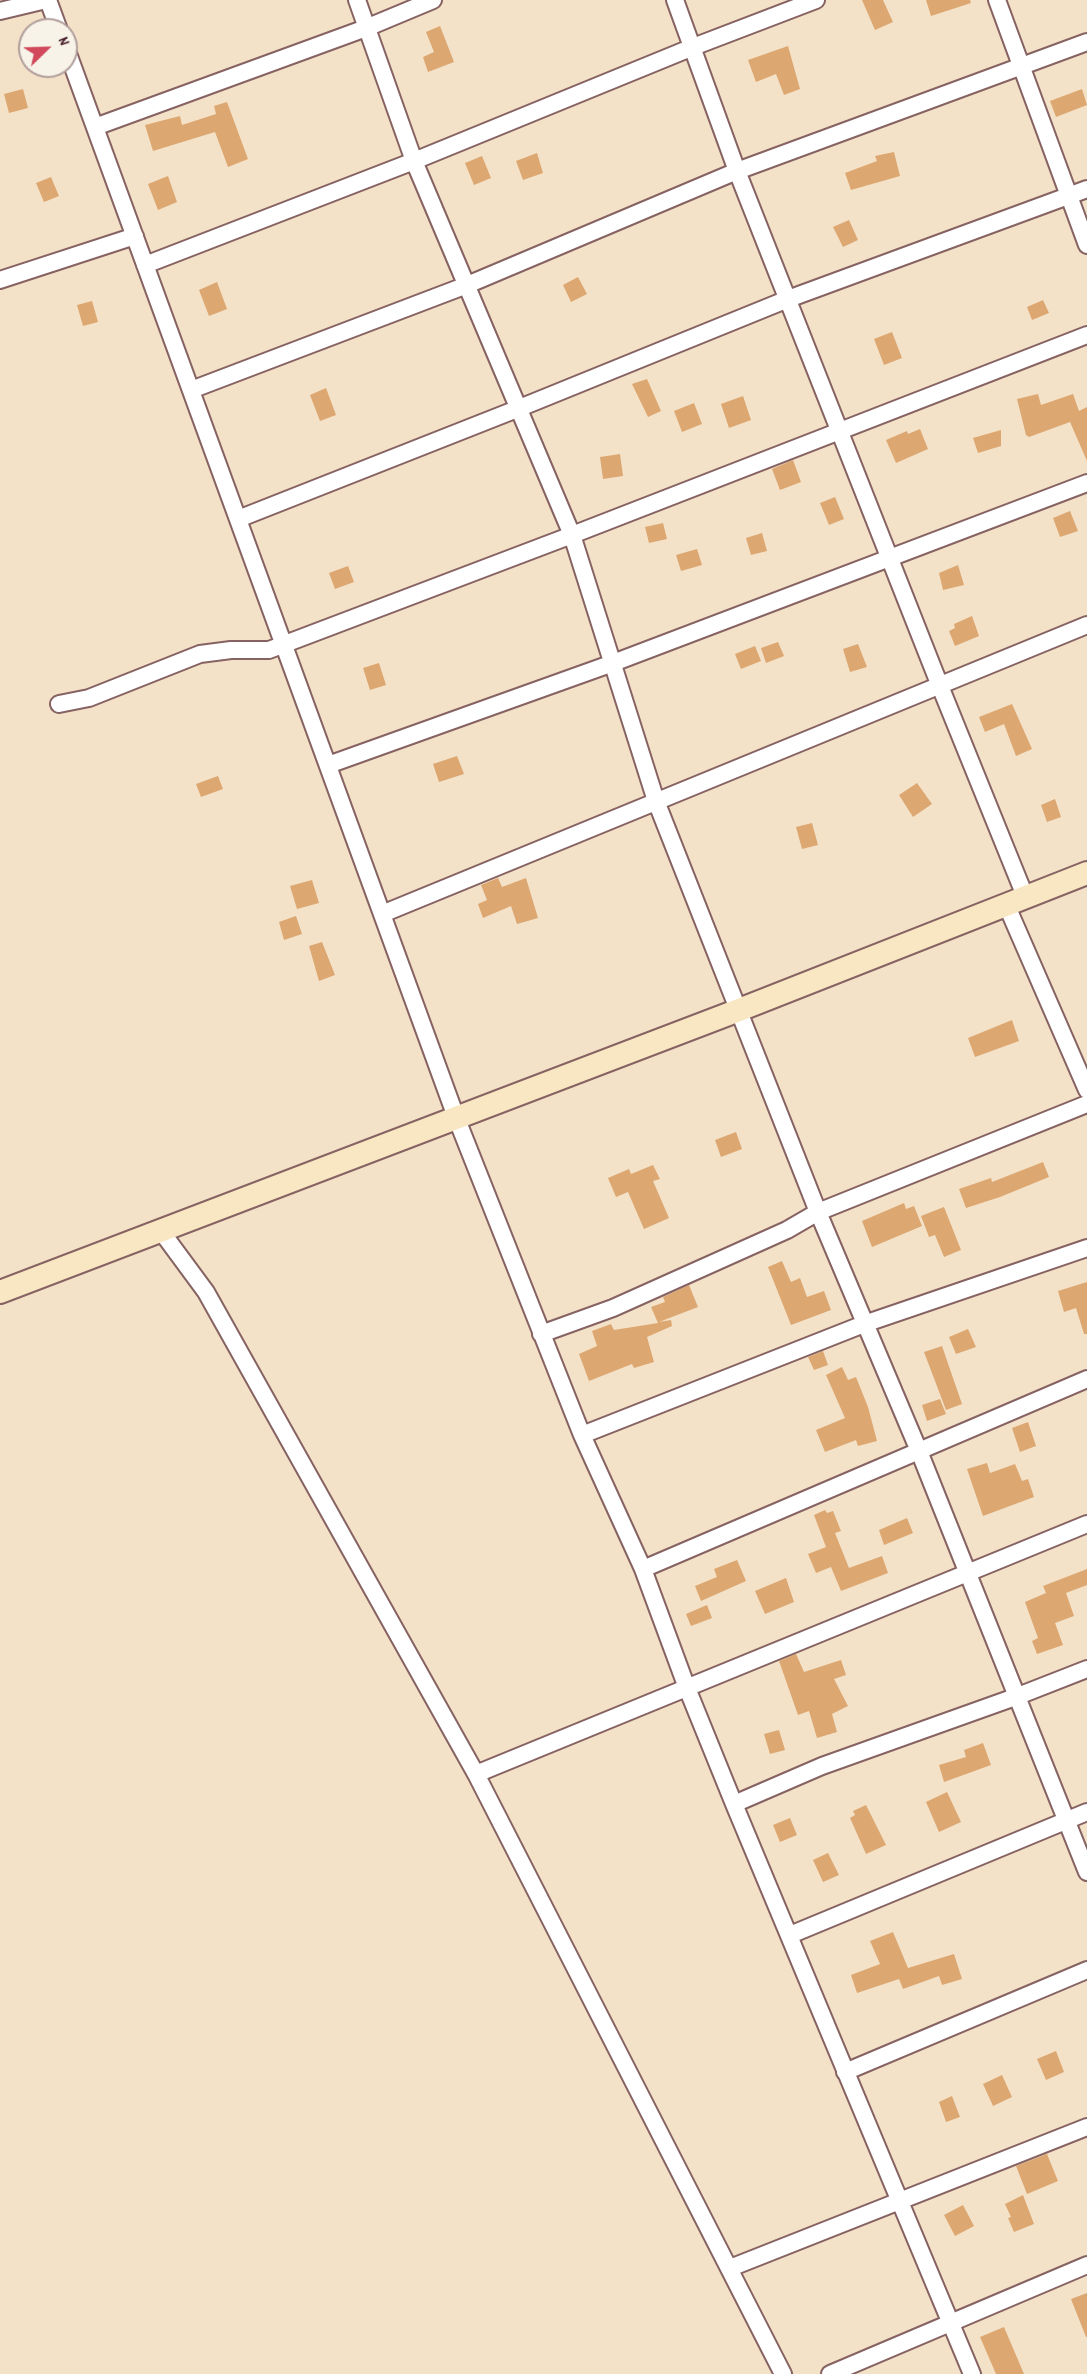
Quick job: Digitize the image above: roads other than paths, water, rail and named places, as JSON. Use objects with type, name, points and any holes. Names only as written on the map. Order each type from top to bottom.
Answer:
[{"type":"street","points":[[0,11],[47,0],[54,18]]},
{"type":"street","points":[[357,0],[414,161],[572,536],[656,801],[818,1212],[919,1451],[1087,1872]]},
{"type":"street","points":[[95,127],[366,28],[433,0]]},
{"type":"street","points":[[675,0],[737,171],[940,686],[1087,1090]]},
{"type":"street","points":[[145,265],[414,161],[693,47],[816,0]]},
{"type":"street","points":[[997,0],[1087,245]]},
{"type":"street","points":[[191,390],[467,285],[737,171],[1087,42]]},
{"type":"street","points":[[77,78],[456,1117],[582,1436],[643,1569],[687,1688],[734,1804],[972,2374]]},
{"type":"street","points":[[238,519],[788,299],[1087,189]]},
{"type":"street","points":[[0,280],[135,236]]},
{"type":"street","points":[[59,704],[89,698],[200,654],[231,650],[269,650],[572,536],[1087,335]]},
{"type":"street","points":[[328,765],[613,663],[1087,483]]},
{"type":"street","points":[[382,914],[1087,625]]},
{"type":"street","points":[[0,1292],[739,1010],[1087,873]]},
{"type":"street","points":[[541,1334],[613,1308],[787,1230],[818,1212],[1087,1104]]},
{"type":"street","points":[[161,1231],[206,1292],[476,1774],[783,2374]]},
{"type":"street","points":[[582,1436],[864,1324],[1087,1248]]},
{"type":"street","points":[[643,1569],[1087,1379]]},
{"type":"street","points":[[476,1774],[1087,1524]]},
{"type":"street","points":[[734,1804],[822,1766],[1087,1669]]},
{"type":"street","points":[[790,1935],[1087,1812]]},
{"type":"street","points":[[845,2072],[1087,1970]]},
{"type":"street","points":[[730,2268],[1087,2127]]},
{"type":"street","points":[[830,2374],[1087,2265]]}]
